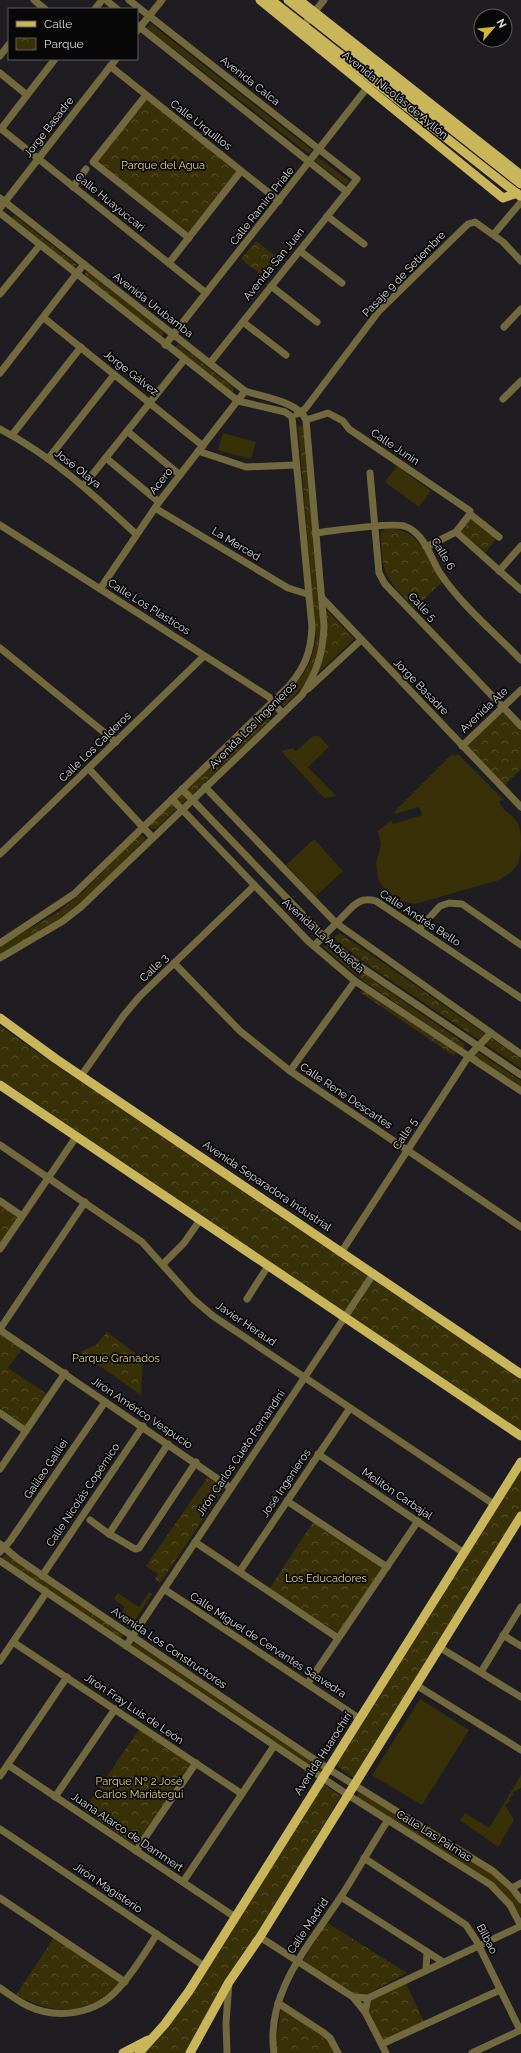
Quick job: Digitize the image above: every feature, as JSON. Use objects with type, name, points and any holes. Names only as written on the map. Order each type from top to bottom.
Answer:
[{"type":"main road","name":"Avenida Nicolás de Ayllón","points":[[260,0],[307,21],[467,148],[520,195]]},
{"type":"main road","name":"Avenida Nicolás de Ayllón","points":[[271,0],[307,21],[521,175]]},
{"type":"main road","name":"Avenida Nicolás de Ayllón","points":[[288,0],[367,88],[503,198],[520,195]]},
{"type":"main road","name":"Avenida Nicolás de Ayllón","points":[[299,0],[307,21],[374,80],[467,148],[521,184]]},
{"type":"main road","name":"Avenida Separadora Industrial","points":[[0,1018],[81,1076],[342,1251],[521,1374]]},
{"type":"main road","points":[[0,1085],[521,1436]]},
{"type":"main road","name":"Avenida Huarochirí","points":[[139,2053],[177,2009],[327,1768],[360,1719],[521,1462]]},
{"type":"main road","points":[[190,2053],[212,2010],[229,1982],[260,1937],[521,1516]]},
{"type":"main road","points":[[123,2053],[152,2038]]},
{"type":"street","points":[[34,0],[41,8]]},
{"type":"street","points":[[96,8],[102,0]]},
{"type":"street","points":[[106,0],[116,8]]},
{"type":"street","name":"Avenida Calca","points":[[129,0],[357,179]]},
{"type":"street","points":[[162,0],[150,16],[138,28],[347,192]]},
{"type":"street","points":[[307,21],[324,0]]},
{"type":"street","points":[[0,56],[8,45]]},
{"type":"street","points":[[0,128],[54,60]]},
{"type":"street","name":"Jorge Basadre","points":[[0,208],[2,200],[39,159],[115,60]]},
{"type":"street","name":"Calle Urquillos","points":[[110,66],[279,201]]},
{"type":"street","points":[[0,73],[27,95]]},
{"type":"street","name":"Calle Ramiro Priale","points":[[165,345],[374,80]]},
{"type":"street","points":[[146,95],[93,162],[188,238]]},
{"type":"street","name":"Calle Huayuccari","points":[[0,128],[206,293]]},
{"type":"street","points":[[73,187],[86,169]]},
{"type":"street","points":[[169,263],[241,171]]},
{"type":"street","name":"Avenida San Juan","points":[[210,363],[357,179]]},
{"type":"street","points":[[494,234],[520,195]]},
{"type":"street","name":"Avenida Urubamba","points":[[2,200],[245,391],[294,406],[301,411]]},
{"type":"street","name":"Avenida Urubamba","points":[[0,213],[165,345],[238,401],[286,412],[292,417]]},
{"type":"street","points":[[327,216],[364,244]]},
{"type":"street","name":"Pasaje 9 de Setiembre","points":[[292,417],[308,406],[379,312],[468,224],[475,222],[494,234],[521,261]]},
{"type":"street","points":[[0,294],[3,285],[40,245]]},
{"type":"street","points":[[300,251],[342,283]]},
{"type":"street","points":[[0,373],[44,318],[84,264]]},
{"type":"street","points":[[271,286],[317,322]]},
{"type":"street","points":[[504,327],[521,309]]},
{"type":"street","name":"Jorge Gálvez","points":[[44,318],[150,402],[201,449],[246,467],[296,465]]},
{"type":"street","points":[[242,322],[286,355]]},
{"type":"street","points":[[12,435],[81,347]]},
{"type":"street","points":[[84,485],[184,360]]},
{"type":"street","points":[[48,459],[114,375]]},
{"type":"street","points":[[503,399],[521,381]]},
{"type":"street","name":"Acero","points":[[100,589],[157,505],[245,391]]},
{"type":"street","name":"Avenida Los Ingenieros","points":[[0,958],[69,916],[183,810],[302,695],[309,684],[323,648],[324,626],[306,420],[301,411]]},
{"type":"street","name":"Calle Junin","points":[[306,420],[328,413],[343,421],[349,429],[470,513],[499,537]]},
{"type":"street","name":"Avenida Los Ingenieros","points":[[0,943],[53,910],[74,894],[297,677],[311,647],[312,627],[307,594],[292,417]]},
{"type":"street","name":"José Olaya","points":[[0,428],[48,459],[84,485],[136,534]]},
{"type":"street","points":[[127,431],[180,475]]},
{"type":"street","name":"La Merced","points":[[106,458],[157,505],[288,588],[307,594]]},
{"type":"street","name":"Calle 5","points":[[370,473],[379,573],[385,584],[521,726]]},
{"type":"street","points":[[426,547],[456,532],[470,513]]},
{"type":"street","name":"Calle Los Plasticos","points":[[0,525],[269,697],[282,713]]},
{"type":"street","name":"Calle 6","points":[[315,533],[375,527],[404,526],[414,531],[426,547],[441,574],[455,592],[521,660]]},
{"type":"street","points":[[456,532],[521,590]]},
{"type":"street","points":[[499,570],[521,546]]},
{"type":"street","name":"Jorge Basadre","points":[[322,598],[521,808]]},
{"type":"street","points":[[302,695],[361,640]]},
{"type":"street","points":[[0,648],[116,742]]},
{"type":"street","name":"Calle Los Calderos","points":[[0,854],[204,656]]},
{"type":"street","name":"Avenida Ate","points":[[462,746],[521,690]]},
{"type":"street","points":[[89,769],[153,838]]},
{"type":"street","name":"Avenida La Arboleda","points":[[205,788],[336,923],[521,1054]]},
{"type":"street","name":"Avenida La Arboleda","points":[[182,789],[324,937],[364,969],[521,1074]]},
{"type":"street","name":"Avenida La Arboleda","points":[[172,799],[254,886],[314,946],[355,981],[521,1091]]},
{"type":"street","name":"Calle 3","points":[[81,1076],[124,1015],[140,996],[254,886]]},
{"type":"street","name":"Calle Andrés Bello","points":[[314,946],[358,902],[369,899],[376,900],[521,998]]},
{"type":"street","points":[[419,929],[440,906],[449,903],[462,904],[521,945]]},
{"type":"street","name":"Calle Rene Descartes","points":[[174,963],[240,1031],[290,1071],[521,1227]]},
{"type":"street","points":[[290,1071],[355,981]]},
{"type":"street","name":"Calle 5","points":[[342,1251],[468,1057],[491,1033]]},
{"type":"street","points":[[0,1249],[76,1137]]},
{"type":"street","name":"Javier Heraud","points":[[0,1144],[142,1242],[193,1299],[213,1316],[494,1504]]},
{"type":"street","points":[[0,1201],[22,1216]]},
{"type":"street","points":[[0,1329],[85,1202]]},
{"type":"street","points":[[163,1264],[184,1243],[200,1220]]},
{"type":"street","points":[[247,1299],[268,1266]]},
{"type":"street","name":"Jirón Carlos Cueto Fernandini","points":[[126,1646],[374,1273]]},
{"type":"street","name":"Jirón Américo Vespucio","points":[[0,1329],[105,1402],[196,1462],[231,1488]]},
{"type":"street","points":[[0,1469],[65,1373]]},
{"type":"street","name":"Galileo Galilei","points":[[1,1548],[105,1402]]},
{"type":"street","name":"José Ingenieros","points":[[240,1571],[350,1408]]},
{"type":"street","points":[[0,1413],[26,1431]]},
{"type":"street","name":"Calle Nicolás Copérnico","points":[[42,1576],[143,1426]]},
{"type":"street","points":[[109,1534],[168,1444]]},
{"type":"street","name":"Melitón Carbajal","points":[[318,1454],[464,1552]]},
{"type":"street","points":[[90,1520],[109,1534],[135,1549],[139,1548],[196,1462]]},
{"type":"street","points":[[287,1501],[387,1567]]},
{"type":"street","points":[[308,1683],[418,1521]]},
{"type":"street","points":[[195,1542],[338,1638]]},
{"type":"street","name":"Avenida Los Constructores","points":[[1,1548],[327,1768]]},
{"type":"street","name":"Avenida Los Constructores","points":[[0,1561],[322,1777]]},
{"type":"street","name":"Calle Miguel de Cervantes Saavedra","points":[[164,1589],[308,1683],[360,1719]]},
{"type":"street","points":[[0,1661],[46,1593]]},
{"type":"street","points":[[480,1672],[521,1607]]},
{"type":"street","points":[[503,1635],[521,1646]]},
{"type":"street","name":"Jirón Fray Luis de León","points":[[13,1642],[242,1794]]},
{"type":"street","points":[[439,1647],[521,1697]]},
{"type":"street","points":[[0,1776],[67,1677]]},
{"type":"street","points":[[416,1685],[521,1750]]},
{"type":"street","points":[[55,1797],[115,1709]]},
{"type":"street","points":[[183,1882],[274,1746]]},
{"type":"street","points":[[136,1851],[196,1763]]},
{"type":"street","name":"Juana Alarco de Dammert","points":[[8,1765],[235,1917]]},
{"type":"street","name":"Calle Las Palmas","points":[[327,1768],[493,1871],[512,1888],[521,1900]]},
{"type":"street","name":"Calle Las Palmas","points":[[322,1777],[491,1885],[510,1905],[521,1926]]},
{"type":"street","name":"Calle Madrid","points":[[274,2053],[272,2036],[278,2003],[296,1962],[341,1897],[388,1820]]},
{"type":"street","name":"Jirón Magisterio","points":[[0,1829],[204,1966]]},
{"type":"street","name":"Bilbao","points":[[364,1858],[466,1925],[479,1946],[520,2030]]},
{"type":"street","points":[[512,1888],[521,1883]]},
{"type":"street","points":[[341,1897],[443,1962]]},
{"type":"street","points":[[0,1898],[125,1982]]},
{"type":"street","points":[[353,1997],[368,1998],[521,1926]]},
{"type":"street","points":[[0,1988],[23,2004],[36,2009],[66,2014],[86,2010],[99,2004],[114,1994],[125,1982],[157,1934]]},
{"type":"street","points":[[260,1937],[296,1962],[353,1997],[365,2012],[386,2053]]},
{"type":"street","points":[[426,1970],[427,1952]]},
{"type":"street","points":[[227,2053],[229,1982]]},
{"type":"street","points":[[382,2044],[500,1990]]},
{"type":"street","points":[[365,2012],[368,1998]]},
{"type":"street","points":[[278,2003],[330,2038],[338,2053]]},
{"type":"street","points":[[212,2010],[227,2016]]},
{"type":"street","points":[[472,2053],[520,2030]]},
{"type":"green space","points":[[151,24],[312,150],[309,154],[147,28]]},
{"type":"green space","name":"Parque del Agua","points":[[147,98],[237,170],[187,237],[95,164]]},
{"type":"green space","points":[[318,157],[349,181],[346,185],[315,161]]},
{"type":"green space","points":[[14,215],[77,265],[74,269],[11,219]]},
{"type":"green space","points":[[256,241],[280,260],[265,278],[241,259]]},
{"type":"green space","points":[[87,271],[164,332],[162,337],[83,276]]},
{"type":"green space","points":[[178,344],[234,388],[233,391],[231,392],[175,348]]},
{"type":"green space","points":[[298,426],[303,426],[321,624],[319,655],[305,684],[284,706],[279,701],[304,673],[311,659],[316,639]]},
{"type":"green space","points":[[223,433],[256,442],[251,459],[218,450]]},
{"type":"green space","points":[[397,466],[431,491],[419,507],[385,482]]},
{"type":"green space","points":[[471,515],[498,537],[484,554],[460,532]]},
{"type":"green space","points":[[385,529],[396,529],[406,532],[414,538],[427,553],[442,582],[415,608],[397,590],[387,575],[382,558],[381,547],[381,532]]},
{"type":"green space","points":[[326,609],[354,639],[318,673],[326,641]]},
{"type":"green space","points":[[503,712],[521,730],[521,769],[505,785],[466,745]]},
{"type":"green space","points":[[264,714],[267,714],[270,720],[156,829],[150,827],[151,823]]},
{"type":"green space","points":[[313,736],[319,736],[329,747],[308,767],[336,796],[324,798],[281,751],[293,748],[296,751]]},
{"type":"green space","points":[[452,754],[455,756],[458,754],[504,800],[499,801],[500,804],[504,810],[515,819],[520,830],[521,850],[519,861],[510,873],[499,880],[415,904],[400,901],[387,893],[378,879],[376,863],[381,845],[378,831],[391,820],[393,824],[422,815],[419,807],[395,814],[395,811]]},
{"type":"green space","points":[[139,835],[145,837],[145,840],[88,897],[62,918],[0,956],[0,946],[58,912],[83,892]]},
{"type":"green space","points":[[314,839],[343,871],[316,896],[286,865]]},
{"type":"green space","points":[[340,933],[521,1059],[521,1068],[374,969],[333,938]]},
{"type":"green space","points":[[322,946],[329,946],[367,976],[465,1044],[463,1049],[362,980]]},
{"type":"green space","points":[[362,989],[456,1052],[454,1056],[361,993]]},
{"type":"green space","points":[[0,1026],[57,1066],[521,1377],[521,1430],[440,1377],[0,1079]]},
{"type":"green space","points":[[478,1052],[521,1081],[521,1087],[473,1056]]},
{"type":"green space","points":[[0,1204],[18,1216],[0,1244]]},
{"type":"green space","name":"Parque Granados","points":[[107,1332],[143,1359],[141,1395],[80,1352],[96,1345]]},
{"type":"green space","points":[[0,1334],[22,1349],[8,1368],[47,1394],[25,1426],[0,1408]]},
{"type":"green space","points":[[521,1470],[521,1513],[355,1778],[335,1765]]},
{"type":"green space","points":[[209,1475],[225,1487],[160,1583],[155,1579],[158,1574],[146,1566]]},
{"type":"green space","name":"Los Educadores","points":[[313,1522],[383,1568],[340,1634],[269,1589]]},
{"type":"green space","points":[[6,1554],[123,1634],[123,1637],[120,1639],[2,1559]]},
{"type":"green space","points":[[149,1592],[152,1594],[130,1628],[117,1619],[125,1607],[114,1599],[118,1593],[139,1607]]},
{"type":"green space","points":[[135,1643],[322,1768],[321,1773],[133,1648],[132,1644]]},
{"type":"green space","points":[[420,1699],[469,1730],[422,1805],[372,1775]]},
{"type":"green space","name":"Parque Nº 2 José Carlos Mariátegui","points":[[140,1728],[193,1764],[137,1846],[84,1810]]},
{"type":"green space","points":[[521,1775],[521,1788],[512,1793],[514,1795],[509,1798],[510,1802],[505,1805],[514,1820],[498,1847],[460,1820],[465,1813],[489,1828]]},
{"type":"green space","points":[[323,1784],[341,1796],[187,2053],[144,2053],[187,2002]]},
{"type":"green space","points":[[359,1790],[479,1865],[504,1883],[521,1905],[521,1917],[505,1894],[491,1881],[357,1797]]},
{"type":"green space","points":[[326,1922],[407,1973],[365,1995],[353,1994],[303,1961]]},
{"type":"green space","points":[[55,1936],[121,1981],[109,1993],[97,2001],[84,2007],[72,2009],[45,2007],[16,1995]]},
{"type":"green space","points":[[406,1983],[424,2022],[385,2039],[381,2038],[367,2012],[370,2000]]},
{"type":"green space","points":[[281,2008],[330,2042],[334,2053],[278,2053],[276,2042]]}]
